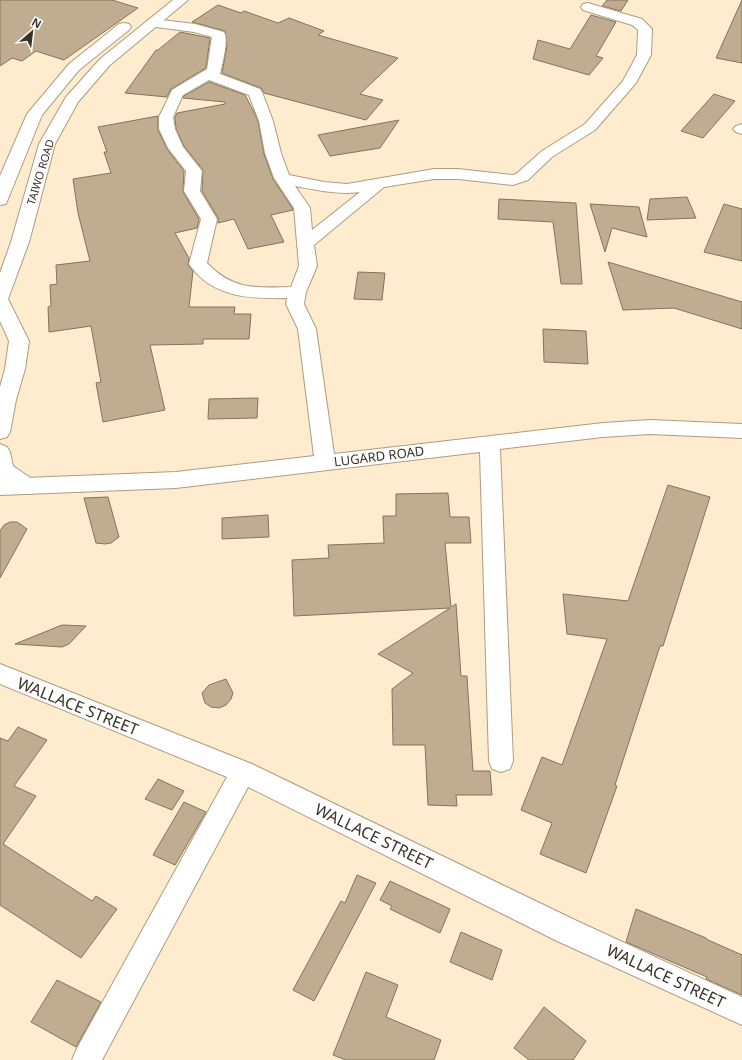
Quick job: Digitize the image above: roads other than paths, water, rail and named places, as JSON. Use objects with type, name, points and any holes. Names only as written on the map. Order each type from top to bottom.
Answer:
[{"type":"main road","name":"TAIWO ROAD","points":[[0,299],[20,242],[47,144],[71,100],[160,0]]},
{"type":"main road","name":"TAIWO ROAD","points":[[0,200],[5,183],[35,114],[74,67],[143,19],[181,0]]},
{"type":"main road","points":[[0,299],[19,341],[15,368],[6,400],[0,432]]},
{"type":"main road","points":[[0,452],[3,470],[10,488]]},
{"type":"street","points":[[282,178],[324,187],[347,189],[378,185],[434,174],[458,174],[512,180],[522,177],[548,154],[590,127],[629,84],[644,55],[646,29],[637,22],[588,7]]},
{"type":"street","points":[[143,19],[195,28],[218,35],[218,49],[212,76],[255,92],[266,121],[273,153],[282,178],[302,208],[308,266],[297,292],[295,304],[307,329],[325,463]]},
{"type":"street","points":[[213,71],[177,93],[166,117],[167,129],[176,148],[194,171],[192,191],[209,219],[198,264],[207,275],[222,286],[250,293],[297,292]]},
{"type":"street","points":[[305,244],[378,185]]},
{"type":"street","name":"LUGARD ROAD","points":[[10,488],[176,480],[603,430],[650,426],[742,430]]},
{"type":"street","points":[[490,443],[501,761]]},
{"type":"street","name":"WALLACE STREET","points":[[0,674],[243,772],[567,931],[742,1011]]},
{"type":"street","points":[[86,1060],[243,772]]}]
